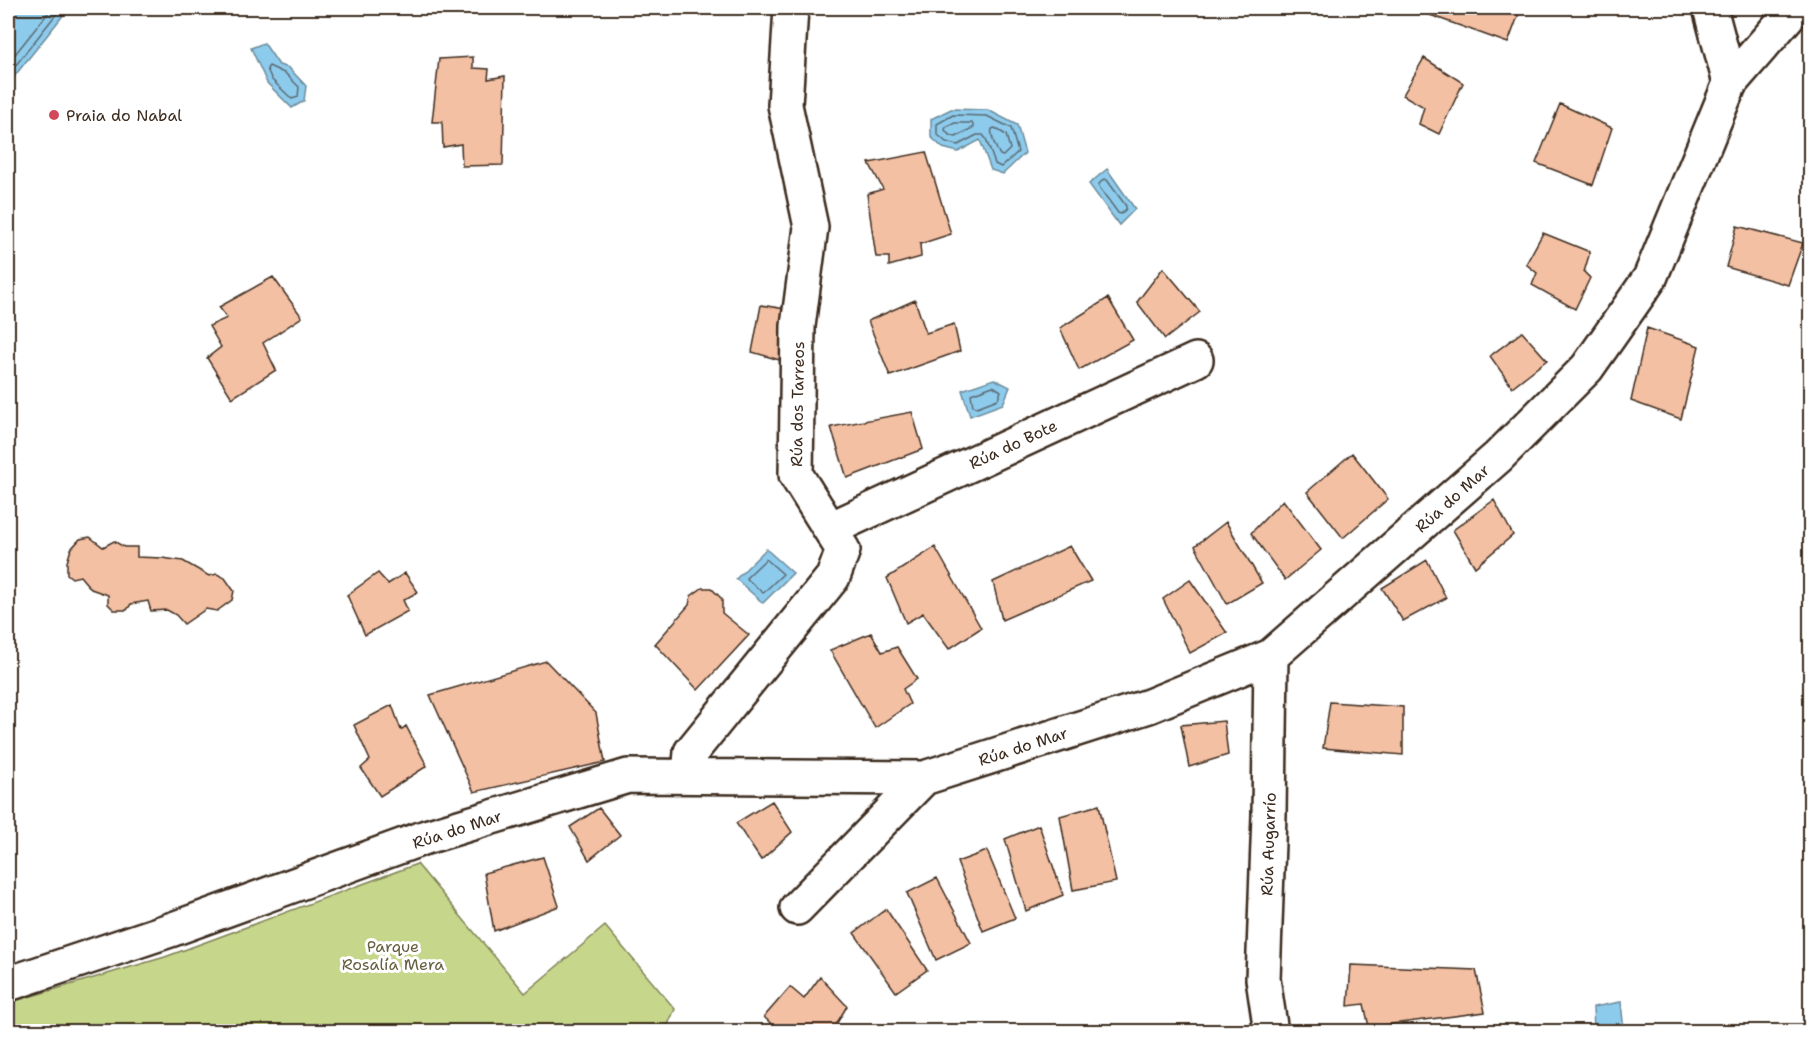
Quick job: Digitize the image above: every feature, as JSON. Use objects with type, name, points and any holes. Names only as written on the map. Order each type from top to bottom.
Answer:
[{"type":"street","name":"Rúa dos Tarreos","points":[[689,775],[692,752],[833,577],[843,550],[796,475],[798,326],[811,227],[785,105],[791,8]]},
{"type":"street","points":[[1710,8],[1730,83]]},
{"type":"street","name":"Rúa do Mar","points":[[8,984],[173,929],[438,834],[628,776],[924,778],[1149,705],[1271,657],[1498,457],[1587,368],[1650,278],[1730,83],[1795,8]]},
{"type":"street","name":"Rúa do Bote","points":[[830,529],[1196,360]]},
{"type":"street","name":"Rúa Augarrío","points":[[1271,657],[1269,815],[1263,979],[1271,1032]]},
{"type":"street","name":"Rúa do Mar","points":[[797,908],[924,778]]},
{"type":"green space","name":"Parque Rosalía Mera","points":[[417,864],[525,993],[605,926],[675,1009],[665,1031],[8,1031],[8,1003],[165,957]]},
{"type":"water","points":[[8,8],[69,8],[8,84]]},
{"type":"water","points":[[264,43],[279,65],[289,68],[306,86],[304,101],[292,108],[267,83],[251,48]]},
{"type":"water","points":[[951,109],[988,110],[1017,125],[1025,153],[1003,174],[991,170],[980,140],[958,152],[943,148],[931,137],[931,119]]},
{"type":"water","points":[[1107,169],[1135,209],[1119,225],[1089,184]]},
{"type":"water","points":[[994,379],[1010,387],[1003,404],[970,416],[962,390]]},
{"type":"water","points":[[766,549],[793,573],[763,603],[736,579]]},
{"type":"water","points":[[1621,1002],[1624,1031],[1594,1031],[1593,1007]]},
{"type":"building","points":[[1116,8],[1133,8],[1124,16]]},
{"type":"building","points":[[1433,8],[1521,8],[1508,43],[1430,15]]},
{"type":"building","points":[[473,57],[473,68],[489,69],[488,79],[505,76],[503,165],[462,166],[461,144],[443,147],[442,122],[432,122],[439,59]]},
{"type":"building","points":[[1424,58],[1463,83],[1439,134],[1419,124],[1424,107],[1403,95]]},
{"type":"building","points":[[1560,104],[1612,128],[1593,185],[1536,163]]},
{"type":"building","points":[[926,152],[951,234],[920,244],[921,257],[889,266],[889,257],[876,257],[867,194],[883,189],[869,163]]},
{"type":"building","points":[[1737,226],[1803,243],[1788,285],[1726,267]]},
{"type":"building","points":[[1543,233],[1590,252],[1584,272],[1590,278],[1575,309],[1532,285],[1537,273],[1526,264]]},
{"type":"building","points":[[1163,268],[1200,312],[1165,339],[1137,302]]},
{"type":"building","points":[[273,277],[302,317],[263,343],[276,370],[232,398],[207,358],[221,347],[209,326],[227,318],[219,307]]},
{"type":"building","points":[[1108,298],[1133,340],[1079,370],[1060,328]]},
{"type":"building","points":[[915,300],[926,333],[954,324],[960,351],[890,376],[868,321]]},
{"type":"building","points":[[761,305],[785,309],[783,361],[752,352]]},
{"type":"building","points":[[1647,328],[1699,346],[1681,419],[1631,401]]},
{"type":"building","points":[[1522,332],[1547,360],[1512,387],[1490,356]]},
{"type":"building","points":[[912,412],[923,449],[847,478],[831,427]]},
{"type":"building","points":[[1352,453],[1388,499],[1343,538],[1307,492]]},
{"type":"building","points":[[1283,500],[1321,550],[1285,580],[1251,533]]},
{"type":"building","points":[[1494,500],[1513,535],[1475,567],[1453,530]]},
{"type":"building","points":[[1226,522],[1262,583],[1227,604],[1195,546]]},
{"type":"building","points":[[90,537],[103,547],[114,541],[124,547],[137,547],[137,557],[183,561],[209,576],[217,574],[225,578],[234,591],[232,600],[217,611],[206,609],[184,624],[176,615],[167,610],[151,611],[148,601],[131,604],[127,610],[114,610],[108,604],[108,595],[91,589],[80,576],[72,578],[67,574],[67,562],[71,549],[80,539]]},
{"type":"building","points":[[1070,546],[1091,581],[1002,620],[993,582]]},
{"type":"building","points":[[935,547],[981,628],[949,649],[923,613],[906,623],[887,578]]},
{"type":"building","points":[[1427,560],[1446,598],[1403,621],[1382,588]]},
{"type":"building","points":[[378,573],[388,584],[405,573],[418,592],[403,600],[408,611],[365,635],[347,595]]},
{"type":"building","points":[[1190,580],[1227,633],[1190,653],[1163,599]]},
{"type":"building","points":[[702,588],[711,588],[722,599],[722,613],[749,635],[698,690],[655,644],[689,605],[691,596]]},
{"type":"building","points":[[871,633],[882,652],[897,647],[917,679],[903,689],[910,704],[875,728],[830,650]]},
{"type":"building","points":[[546,661],[596,713],[605,762],[474,792],[430,695]]},
{"type":"building","points":[[1330,702],[1403,707],[1403,755],[1323,748]]},
{"type":"building","points":[[392,705],[401,730],[406,726],[427,766],[380,796],[361,768],[370,760],[354,725]]},
{"type":"building","points":[[1224,721],[1228,755],[1189,767],[1181,725]]},
{"type":"building","points":[[772,801],[792,832],[761,860],[736,823]]},
{"type":"building","points":[[1099,805],[1116,882],[1073,890],[1060,816]]},
{"type":"building","points":[[599,808],[620,835],[589,860],[570,827]]},
{"type":"building","points":[[1039,825],[1063,895],[1026,911],[1005,839]]},
{"type":"building","points":[[987,851],[1015,918],[983,931],[957,862]]},
{"type":"building","points":[[543,857],[559,906],[494,931],[484,873]]},
{"type":"building","points":[[937,878],[971,943],[936,960],[907,893]]},
{"type":"building","points":[[886,909],[927,970],[896,992],[854,933]]},
{"type":"building","points":[[1351,965],[1476,970],[1485,1012],[1369,1027],[1364,1004],[1348,1006]]},
{"type":"building","points":[[820,977],[847,1006],[837,1023],[845,1032],[780,1032],[764,1017],[790,987],[804,999]]},
{"type":"place","name":"Praia do Nabal","points":[[54,115]]}]
